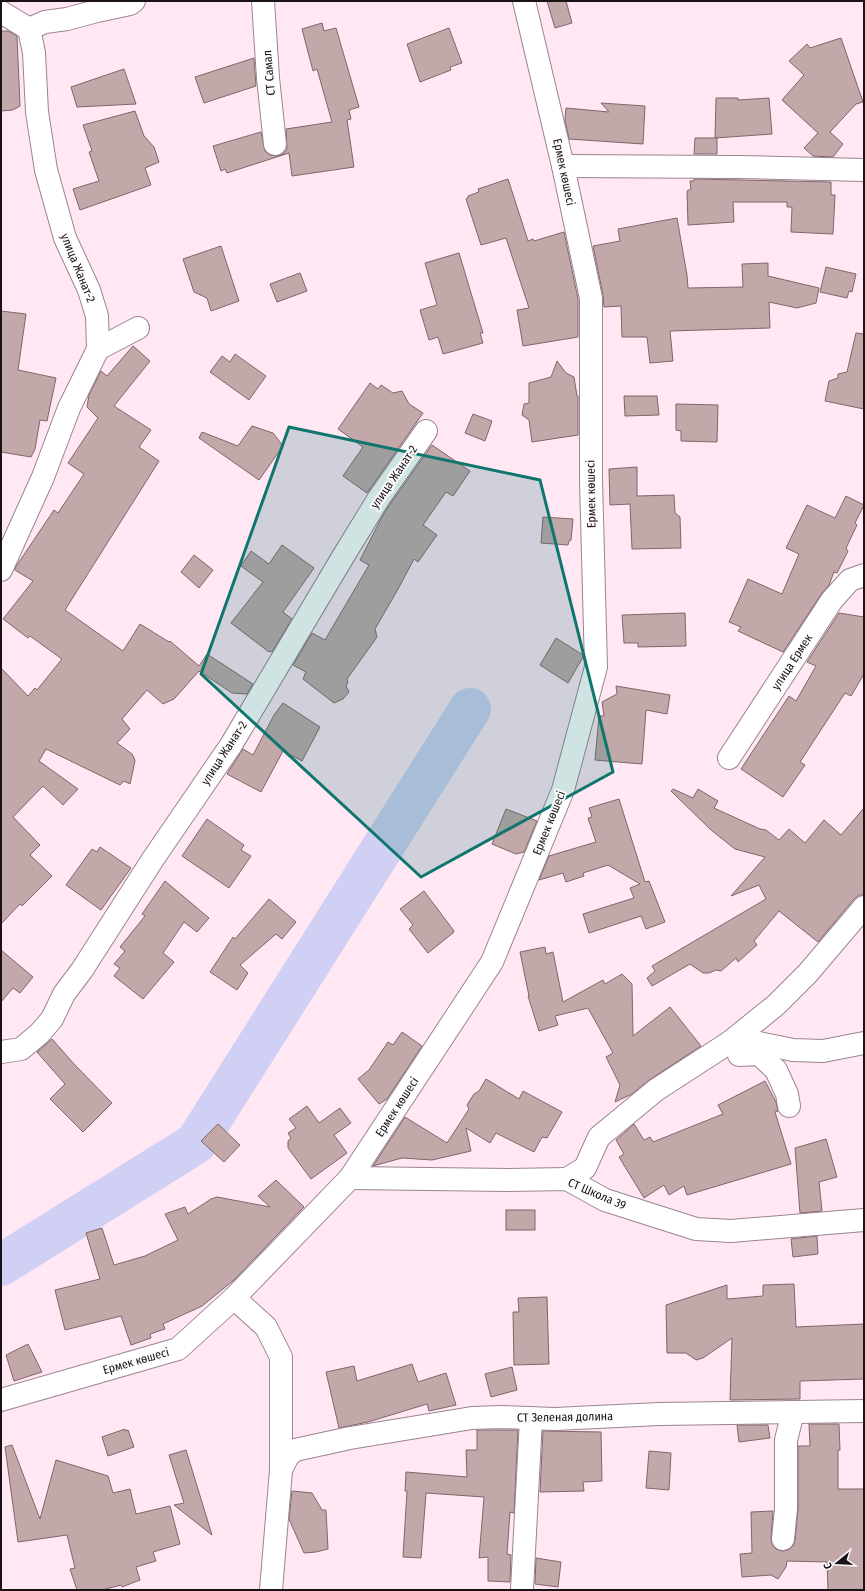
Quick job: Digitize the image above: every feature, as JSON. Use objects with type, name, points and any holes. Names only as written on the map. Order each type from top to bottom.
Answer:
[{"type":"street","points":[[1,12],[29,29],[45,22],[67,19],[130,4],[134,1]]},
{"type":"street","name":"СТ Самал","points":[[264,1],[268,78],[275,144]]},
{"type":"street","name":"Ермек көшесі","points":[[1,1400],[178,1349],[234,1298],[350,1178],[492,962],[563,790],[596,667],[591,480],[591,298],[563,166],[524,1]]},
{"type":"street","name":"улица Жанат-2","points":[[1,570],[43,477],[69,408],[98,349],[97,316],[89,290],[65,238],[46,170],[37,112],[34,53],[29,29]]},
{"type":"street","points":[[563,166],[739,167],[864,170]]},
{"type":"street","points":[[98,349],[138,328]]},
{"type":"street","name":"улица Жанат-2","points":[[1,1052],[21,1049],[39,1034],[52,1019],[64,994],[82,970],[153,859],[231,745],[379,498],[426,431]]},
{"type":"street","name":"улица Ермек","points":[[728,758],[832,600],[850,580],[864,575]]},
{"type":"street","points":[[567,1179],[585,1168],[599,1137],[656,1090],[730,1042],[776,1005],[808,973],[864,907]]},
{"type":"street","points":[[730,1042],[754,1042],[793,1050],[823,1051],[864,1043]]},
{"type":"street","points":[[708,1056],[758,1054],[776,1070],[787,1094],[789,1106]]},
{"type":"street","name":"СТ Школа 39","points":[[350,1178],[508,1180],[567,1179],[606,1200],[696,1229],[731,1232],[864,1220]]},
{"type":"street","name":"СТ Зеленая долина","points":[[234,1298],[266,1327],[281,1357],[280,1470],[271,1590]]},
{"type":"street","name":"СТ Зеленая долина","points":[[280,1470],[288,1456],[295,1450],[320,1444],[472,1418],[501,1417],[555,1419],[659,1414],[864,1410]]},
{"type":"street","points":[[783,1539],[786,1508],[786,1440],[793,1412]]},
{"type":"street","points":[[522,1590],[531,1418]]},
{"type":"highlighted area","points":[[289,427],[540,480],[613,772],[421,877],[201,674]]},
{"type":"building","points":[[547,1],[566,1],[572,23],[555,28]]},
{"type":"building","points":[[322,23],[324,31],[336,28],[359,107],[349,110],[351,119],[347,120],[354,167],[292,176],[289,153],[227,173],[225,169],[221,171],[213,146],[261,132],[265,151],[270,155],[277,156],[283,154],[287,149],[286,129],[332,122],[317,69],[313,71],[302,29]]},
{"type":"building","points":[[449,28],[462,63],[450,67],[451,70],[420,82],[407,44]]},
{"type":"building","points":[[1,31],[8,31],[17,36],[20,106],[13,110],[1,111]]},
{"type":"building","points":[[841,38],[863,102],[856,104],[830,132],[843,144],[833,157],[813,156],[804,148],[818,133],[782,100],[804,75],[789,61],[807,44],[810,48]]},
{"type":"building","points":[[254,58],[256,86],[204,103],[195,77]]},
{"type":"building","points":[[124,69],[136,104],[77,107],[71,87]]},
{"type":"building","points":[[716,98],[738,98],[738,100],[769,98],[772,134],[715,138]]},
{"type":"building","points":[[601,103],[645,106],[643,144],[569,139],[565,120],[566,108],[609,112]]},
{"type":"building","points":[[135,111],[144,136],[154,147],[159,162],[145,168],[151,185],[80,210],[73,189],[99,181],[89,152],[92,151],[83,125]]},
{"type":"building","points":[[695,138],[717,138],[717,154],[694,154]]},
{"type":"building","points":[[508,179],[528,241],[533,239],[534,241],[564,232],[578,299],[578,337],[523,346],[517,310],[529,308],[506,238],[481,245],[466,199],[468,196],[479,192],[478,189]]},
{"type":"building","points":[[694,179],[831,182],[831,195],[835,195],[833,234],[791,232],[792,207],[787,207],[787,202],[733,202],[734,222],[688,225],[687,191],[691,189],[690,181],[694,181]]},
{"type":"building","points":[[677,218],[688,288],[743,287],[742,264],[768,263],[768,276],[819,288],[816,303],[797,308],[769,302],[770,328],[670,331],[673,361],[650,363],[647,337],[622,337],[621,306],[604,307],[593,246],[620,241],[618,229]]},
{"type":"building","points":[[221,246],[239,301],[211,311],[207,298],[194,292],[183,259]]},
{"type":"building","points":[[459,253],[483,333],[480,333],[483,343],[443,354],[438,337],[429,340],[420,310],[437,305],[425,263]]},
{"type":"building","points":[[826,267],[856,274],[852,292],[849,291],[847,298],[820,292]]},
{"type":"building","points":[[300,273],[307,291],[277,302],[270,284]]},
{"type":"building","points":[[1,311],[26,314],[18,370],[56,378],[47,421],[40,420],[35,449],[31,457],[1,452]]},
{"type":"building","points":[[856,333],[864,334],[864,409],[825,401],[829,381],[838,378],[838,374],[847,372]]},
{"type":"building","points":[[133,346],[150,361],[114,406],[151,430],[139,447],[159,461],[65,610],[123,651],[140,624],[169,642],[170,641],[199,666],[207,654],[253,684],[247,694],[232,693],[199,671],[174,699],[163,704],[147,690],[122,719],[130,729],[117,743],[132,754],[135,761],[130,784],[124,781],[120,785],[46,749],[39,761],[78,789],[63,805],[43,786],[13,817],[40,845],[30,855],[52,876],[22,906],[20,904],[1,924],[1,668],[28,696],[35,688],[37,690],[62,659],[30,636],[28,638],[3,619],[33,581],[15,570],[15,568],[54,510],[58,513],[84,474],[68,463],[98,418],[87,407],[89,395],[101,371],[107,376]]},
{"type":"building","points":[[235,354],[266,376],[249,400],[210,372],[222,356],[230,362]]},
{"type":"building","points":[[557,361],[566,373],[574,377],[578,396],[578,435],[532,442],[529,420],[522,415],[524,404],[529,403],[529,383],[551,377]]},
{"type":"building","points":[[370,383],[378,389],[381,385],[393,393],[402,391],[409,404],[423,413],[367,493],[343,476],[363,447],[338,429]]},
{"type":"building","points":[[624,396],[657,396],[659,415],[625,416]]},
{"type":"building","points":[[676,404],[718,405],[717,442],[681,441],[681,431],[676,430]]},
{"type":"building","points":[[473,414],[492,421],[485,441],[465,433]]},
{"type":"building","points":[[252,426],[273,433],[283,446],[259,480],[199,438],[202,432],[238,446]]},
{"type":"building","points":[[432,445],[470,471],[453,496],[446,492],[423,525],[437,535],[418,562],[414,559],[375,629],[377,637],[347,679],[348,682],[346,686],[349,692],[343,699],[334,703],[303,679],[306,672],[293,665],[312,633],[325,640],[369,565],[360,560],[384,513]]},
{"type":"building","points":[[637,467],[637,496],[674,495],[675,513],[680,517],[681,548],[632,549],[630,504],[610,505],[609,469]]},
{"type":"building","points":[[846,496],[864,505],[855,523],[857,525],[846,548],[848,551],[837,573],[834,572],[829,585],[822,593],[783,652],[738,631],[741,627],[729,622],[748,579],[782,594],[799,554],[786,548],[807,505],[835,518]]},
{"type":"building","points":[[543,517],[573,519],[571,540],[569,541],[568,545],[541,543]]},
{"type":"building","points":[[282,545],[314,568],[283,612],[292,619],[272,652],[269,652],[231,623],[263,582],[241,566],[251,551],[269,564]]},
{"type":"building","points":[[194,555],[213,570],[199,588],[181,572]]},
{"type":"building","points":[[685,613],[686,646],[638,647],[638,643],[624,643],[622,615]]},
{"type":"building","points":[[839,613],[864,617],[864,674],[851,696],[845,693],[800,762],[805,765],[783,797],[741,769],[789,696],[796,701],[816,666],[807,662]]},
{"type":"building","points":[[556,638],[583,655],[568,683],[540,665]]},
{"type":"building","points":[[616,686],[670,695],[667,714],[646,710],[642,764],[595,760],[599,716],[604,716],[602,702],[617,694]]},
{"type":"building","points":[[283,703],[320,727],[302,761],[283,751],[261,792],[227,774],[243,749],[253,755],[274,715]]},
{"type":"building","points":[[673,789],[693,798],[698,789],[718,801],[714,808],[760,829],[766,830],[779,840],[789,829],[805,843],[824,820],[841,835],[864,808],[864,895],[859,895],[854,899],[818,942],[779,911],[754,941],[757,945],[738,962],[736,958],[721,971],[716,970],[709,973],[703,973],[690,964],[652,986],[647,978],[655,971],[652,966],[766,899],[759,885],[731,896],[765,857],[735,849],[711,830],[671,791]]},
{"type":"building","points":[[619,799],[645,882],[649,881],[665,922],[646,929],[641,916],[589,933],[583,914],[634,898],[630,888],[640,884],[608,865],[583,873],[584,876],[566,882],[563,873],[539,880],[549,856],[596,842],[588,818],[592,817],[589,808]]},
{"type":"building","points":[[506,809],[537,821],[524,852],[516,854],[492,844]]},
{"type":"building","points":[[207,819],[244,845],[241,850],[251,856],[229,888],[182,856]]},
{"type":"building","points":[[100,847],[131,868],[101,910],[66,885],[92,849],[97,852]]},
{"type":"building","points":[[165,881],[209,918],[197,932],[184,922],[163,953],[174,962],[143,999],[114,976],[120,968],[114,964],[125,951],[120,947],[145,916],[142,914]]},
{"type":"building","points":[[424,891],[454,931],[428,953],[409,929],[413,925],[400,909]]},
{"type":"building","points":[[269,899],[296,922],[282,939],[276,934],[240,965],[248,973],[237,990],[210,972],[233,937],[235,939]]},
{"type":"building","points":[[545,947],[546,954],[553,952],[563,1002],[603,980],[605,984],[622,974],[632,984],[633,1036],[670,1007],[701,1046],[649,1080],[632,1094],[615,1102],[620,1085],[606,1057],[613,1053],[588,1008],[555,1016],[558,1025],[539,1031],[528,996],[520,952]]},
{"type":"building","points":[[1,950],[33,977],[20,993],[13,988],[1,1002]]},
{"type":"building","points":[[402,1032],[422,1046],[387,1099],[379,1104],[358,1079],[369,1070],[388,1042],[393,1045]]},
{"type":"building","points":[[52,1039],[112,1103],[83,1132],[50,1099],[65,1084],[37,1052]]},
{"type":"building","points":[[486,1079],[519,1099],[523,1091],[562,1112],[547,1138],[542,1137],[534,1152],[496,1133],[490,1143],[466,1128],[471,1151],[432,1160],[402,1158],[373,1166],[405,1117],[447,1143],[469,1109],[467,1105],[474,1094],[479,1091]]},
{"type":"building","points":[[765,1081],[776,1102],[778,1111],[775,1112],[791,1164],[687,1195],[684,1186],[669,1195],[664,1185],[644,1198],[619,1157],[624,1154],[616,1140],[634,1124],[644,1140],[650,1137],[653,1142],[723,1114],[718,1105]]},
{"type":"building","points":[[307,1106],[319,1123],[340,1108],[351,1123],[334,1135],[347,1153],[311,1179],[288,1148],[288,1141],[291,1138],[288,1133],[296,1128],[289,1119]]},
{"type":"building","points":[[218,1124],[240,1145],[224,1162],[201,1141]]},
{"type":"building","points":[[826,1139],[837,1177],[819,1182],[822,1211],[800,1213],[795,1148]]},
{"type":"building","points":[[276,1180],[304,1207],[234,1280],[202,1306],[163,1324],[165,1329],[150,1334],[151,1338],[131,1345],[121,1316],[65,1330],[55,1290],[100,1279],[86,1233],[102,1228],[114,1265],[145,1256],[178,1240],[165,1214],[185,1207],[188,1214],[211,1199],[217,1197],[270,1207],[258,1196]]},
{"type":"building","points":[[506,1210],[535,1210],[535,1230],[506,1230]]},
{"type":"building","points":[[817,1236],[818,1254],[793,1257],[791,1239]]},
{"type":"building","points":[[794,1284],[796,1327],[864,1324],[864,1379],[800,1381],[800,1399],[730,1400],[732,1338],[703,1358],[696,1360],[686,1353],[667,1353],[666,1305],[727,1285],[727,1299],[763,1296],[763,1285]]},
{"type":"building","points":[[547,1297],[549,1364],[514,1365],[513,1312],[519,1312],[518,1298]]},
{"type":"building","points":[[28,1344],[42,1372],[14,1381],[6,1355]]},
{"type":"building","points":[[412,1364],[418,1382],[446,1373],[456,1405],[429,1411],[427,1404],[368,1422],[339,1428],[326,1372],[354,1366],[357,1381]]},
{"type":"building","points":[[512,1367],[517,1390],[491,1397],[485,1374]]},
{"type":"building","points":[[809,1424],[839,1424],[840,1450],[838,1450],[838,1489],[864,1489],[864,1590],[828,1590],[827,1562],[787,1561],[786,1567],[778,1579],[771,1575],[742,1577],[740,1554],[752,1553],[751,1512],[773,1511],[772,1544],[776,1549],[782,1551],[788,1550],[793,1546],[798,1510],[798,1446],[810,1446]]},
{"type":"building","points":[[737,1425],[768,1425],[770,1438],[739,1442]]},
{"type":"building","points":[[125,1429],[125,1431],[128,1430],[134,1447],[108,1456],[102,1437]]},
{"type":"building","points":[[477,1430],[518,1430],[514,1513],[510,1512],[507,1554],[511,1555],[510,1582],[488,1581],[488,1557],[479,1558],[484,1497],[426,1493],[421,1558],[403,1557],[407,1491],[405,1491],[406,1472],[467,1477],[466,1450],[477,1450]]},
{"type":"building","points":[[543,1431],[601,1432],[602,1481],[583,1482],[584,1491],[540,1492]]},
{"type":"building","points":[[12,1445],[40,1519],[56,1460],[108,1476],[113,1493],[130,1489],[136,1514],[170,1506],[180,1544],[153,1552],[156,1561],[136,1567],[140,1580],[122,1587],[121,1585],[102,1590],[77,1590],[70,1569],[75,1568],[67,1535],[18,1542],[5,1447]]},
{"type":"building","points":[[186,1450],[212,1535],[174,1505],[184,1503],[169,1455]]},
{"type":"building","points":[[649,1451],[671,1453],[669,1490],[646,1488]]},
{"type":"building","points":[[292,1491],[312,1493],[322,1510],[326,1510],[328,1549],[304,1553],[289,1519]]},
{"type":"building","points":[[536,1558],[561,1562],[558,1587],[535,1584]]},
{"type":"waterway","points":[[1,1265],[196,1143],[470,709]]}]
